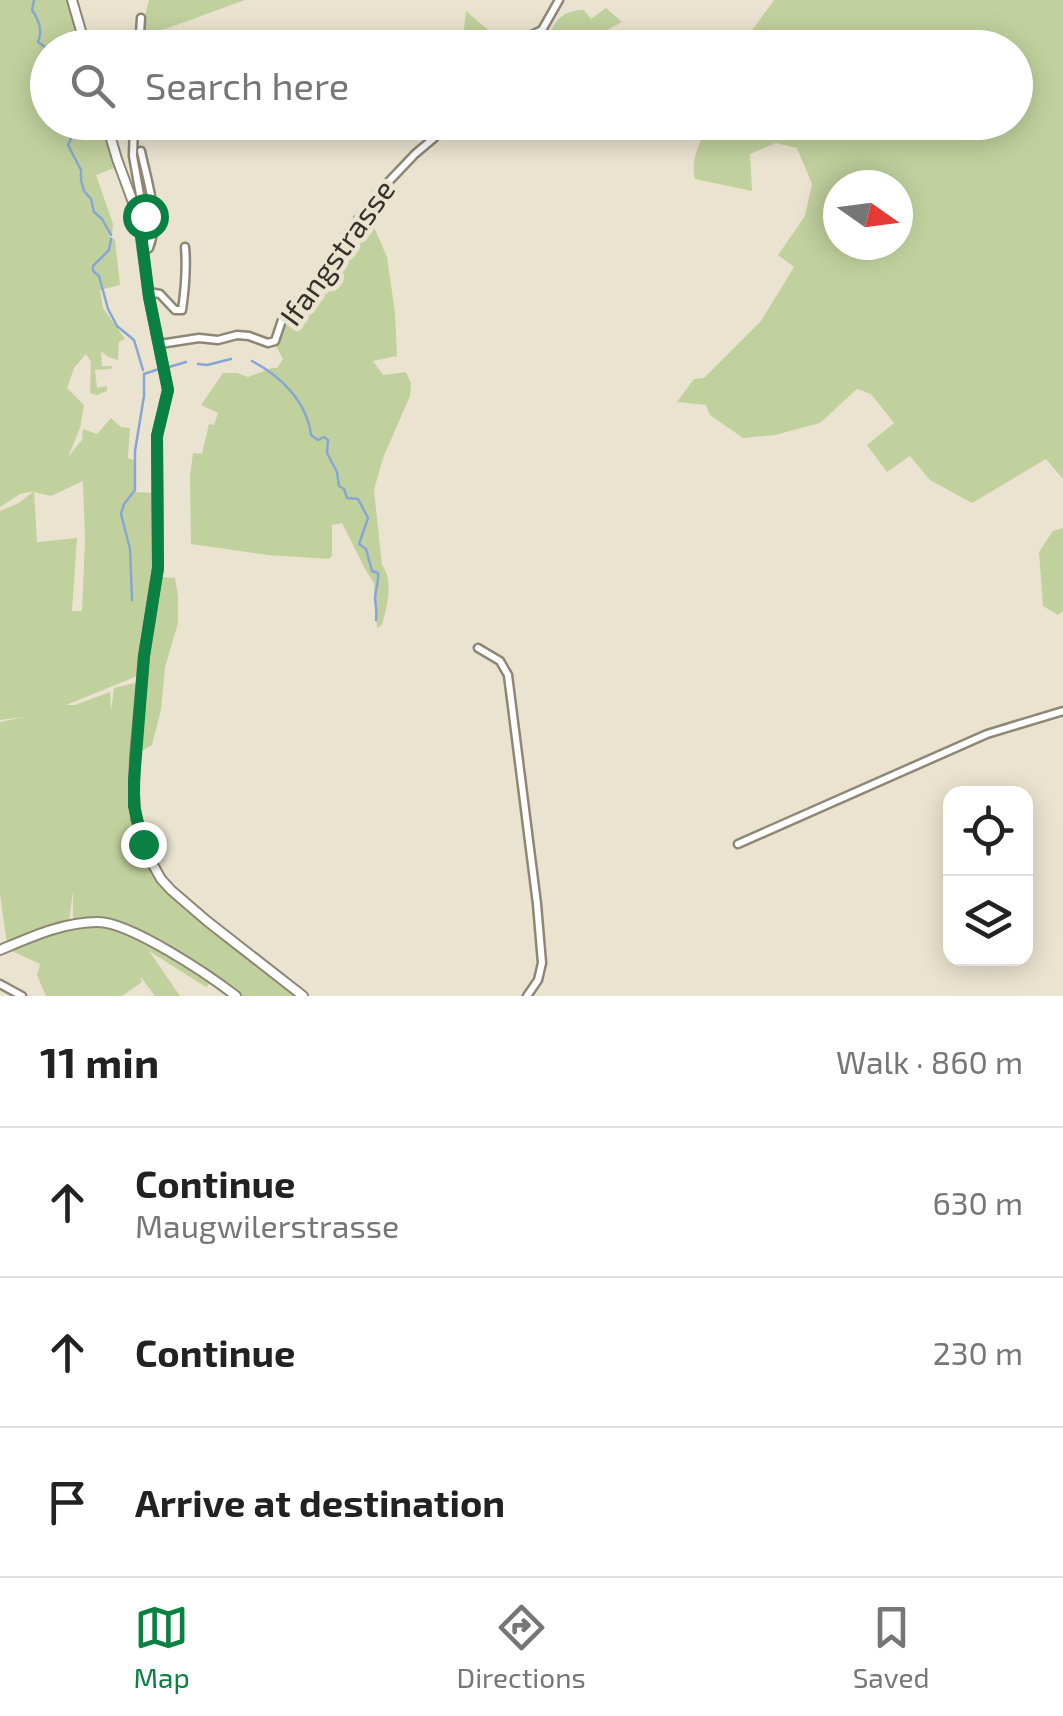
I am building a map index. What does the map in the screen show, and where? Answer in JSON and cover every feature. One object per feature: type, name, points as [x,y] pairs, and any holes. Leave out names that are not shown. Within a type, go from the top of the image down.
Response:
[{"type":"street","points":[[72,0],[81,30]]},
{"type":"street","points":[[542,30],[559,0]]},
{"type":"street","points":[[140,30],[141,18]]},
{"type":"street","points":[[111,140],[141,230],[168,396],[157,436],[158,568],[142,677],[134,793],[140,832],[162,879],[185,904],[303,996]]},
{"type":"street","points":[[133,140],[146,222],[141,230]]},
{"type":"street","name":"Ifangstrasse","points":[[160,344],[244,335],[265,343],[276,341],[283,317],[324,273],[376,194],[432,140]]},
{"type":"street","points":[[141,151],[152,210],[152,240],[143,251]]},
{"type":"street","points":[[149,292],[160,294],[174,310],[182,310],[187,276],[185,247]]},
{"type":"street","points":[[478,648],[500,661],[508,674],[542,963],[538,980],[526,996]]},
{"type":"street","points":[[738,844],[987,734],[1063,711]]},
{"type":"street","points":[[0,950],[58,927],[108,923],[136,933],[236,996]]},
{"type":"street","points":[[0,984],[22,996]]},
{"type":"green space","points":[[0,0],[69,0],[78,30],[30,30],[30,140],[109,140],[117,167],[96,175],[113,224],[112,234],[108,235],[115,240],[120,285],[100,290],[103,308],[125,339],[119,342],[118,360],[101,351],[102,366],[112,366],[95,370],[97,388],[107,386],[107,391],[90,393],[91,362],[86,354],[74,368],[67,388],[84,405],[68,457],[82,440],[83,429],[97,434],[111,418],[121,427],[130,428],[128,458],[134,460],[135,492],[155,493],[155,570],[140,675],[66,705],[110,692],[111,711],[114,688],[135,683],[138,692],[130,775],[149,875],[154,873],[178,901],[300,996],[240,996],[217,976],[206,987],[149,951],[180,996],[155,996],[140,976],[142,982],[122,996],[46,996],[37,975],[40,964],[12,951],[43,935],[96,922],[73,919],[73,891],[69,921],[7,944],[0,894],[0,722],[24,717],[0,720],[0,511],[34,491],[20,494],[0,507]],"holes":[[[83,481],[82,611],[72,611],[77,538],[37,542],[34,492],[51,496]]]},
{"type":"green space","points":[[149,0],[245,0],[162,30],[141,30]]},
{"type":"green space","points":[[774,0],[1063,0],[1063,479],[1046,459],[972,503],[930,480],[910,456],[887,472],[867,445],[894,423],[871,394],[857,389],[820,423],[775,435],[743,438],[710,415],[706,405],[677,402],[694,379],[704,378],[761,321],[794,267],[778,255],[805,216],[812,184],[797,148],[776,143],[750,154],[752,191],[695,179],[694,164],[702,140],[1033,140],[1033,30],[753,30]]},
{"type":"green space","points":[[606,8],[622,22],[607,30],[552,30],[568,13],[584,10],[591,19]]},
{"type":"green space","points":[[466,11],[488,30],[464,30]]},
{"type":"green space","points":[[367,211],[387,257],[397,356],[373,361],[383,375],[406,372],[411,383],[410,396],[383,458],[374,490],[382,565],[389,586],[382,625],[377,628],[374,583],[342,523],[332,525],[329,559],[191,544],[193,453],[202,454],[209,424],[214,425],[218,413],[201,405],[223,373],[248,377],[277,368],[283,359],[275,344],[284,318],[298,311],[295,305],[324,273]]},
{"type":"green space","points":[[1063,528],[1063,611],[1058,615],[1043,606],[1039,552],[1053,531]]},
{"type":"green space","points":[[162,577],[175,578],[178,623],[165,667],[161,710],[152,745],[140,752],[148,651]]},
{"type":"waterway","points":[[34,0],[32,10],[40,30]]},
{"type":"waterway","points":[[70,140],[68,145],[81,170],[84,191],[111,235]]},
{"type":"waterway","points":[[111,239],[109,250],[93,266],[93,271],[99,276],[117,326],[134,340],[143,370]]},
{"type":"waterway","points":[[198,364],[231,359]]},
{"type":"waterway","points":[[252,361],[291,391],[304,412],[311,435],[328,440],[327,453],[339,486],[347,498],[358,499],[368,518],[359,544],[366,549],[372,571],[378,573],[376,620]]},
{"type":"waterway","points":[[169,367],[186,362]]},
{"type":"waterway","points":[[132,600],[130,549],[121,514],[135,490],[135,451],[144,374],[159,369]]},
{"type":"route","points":[[143,844],[134,806],[134,780],[144,656],[158,568],[157,436],[168,396],[141,234],[146,227],[145,216]]}]
